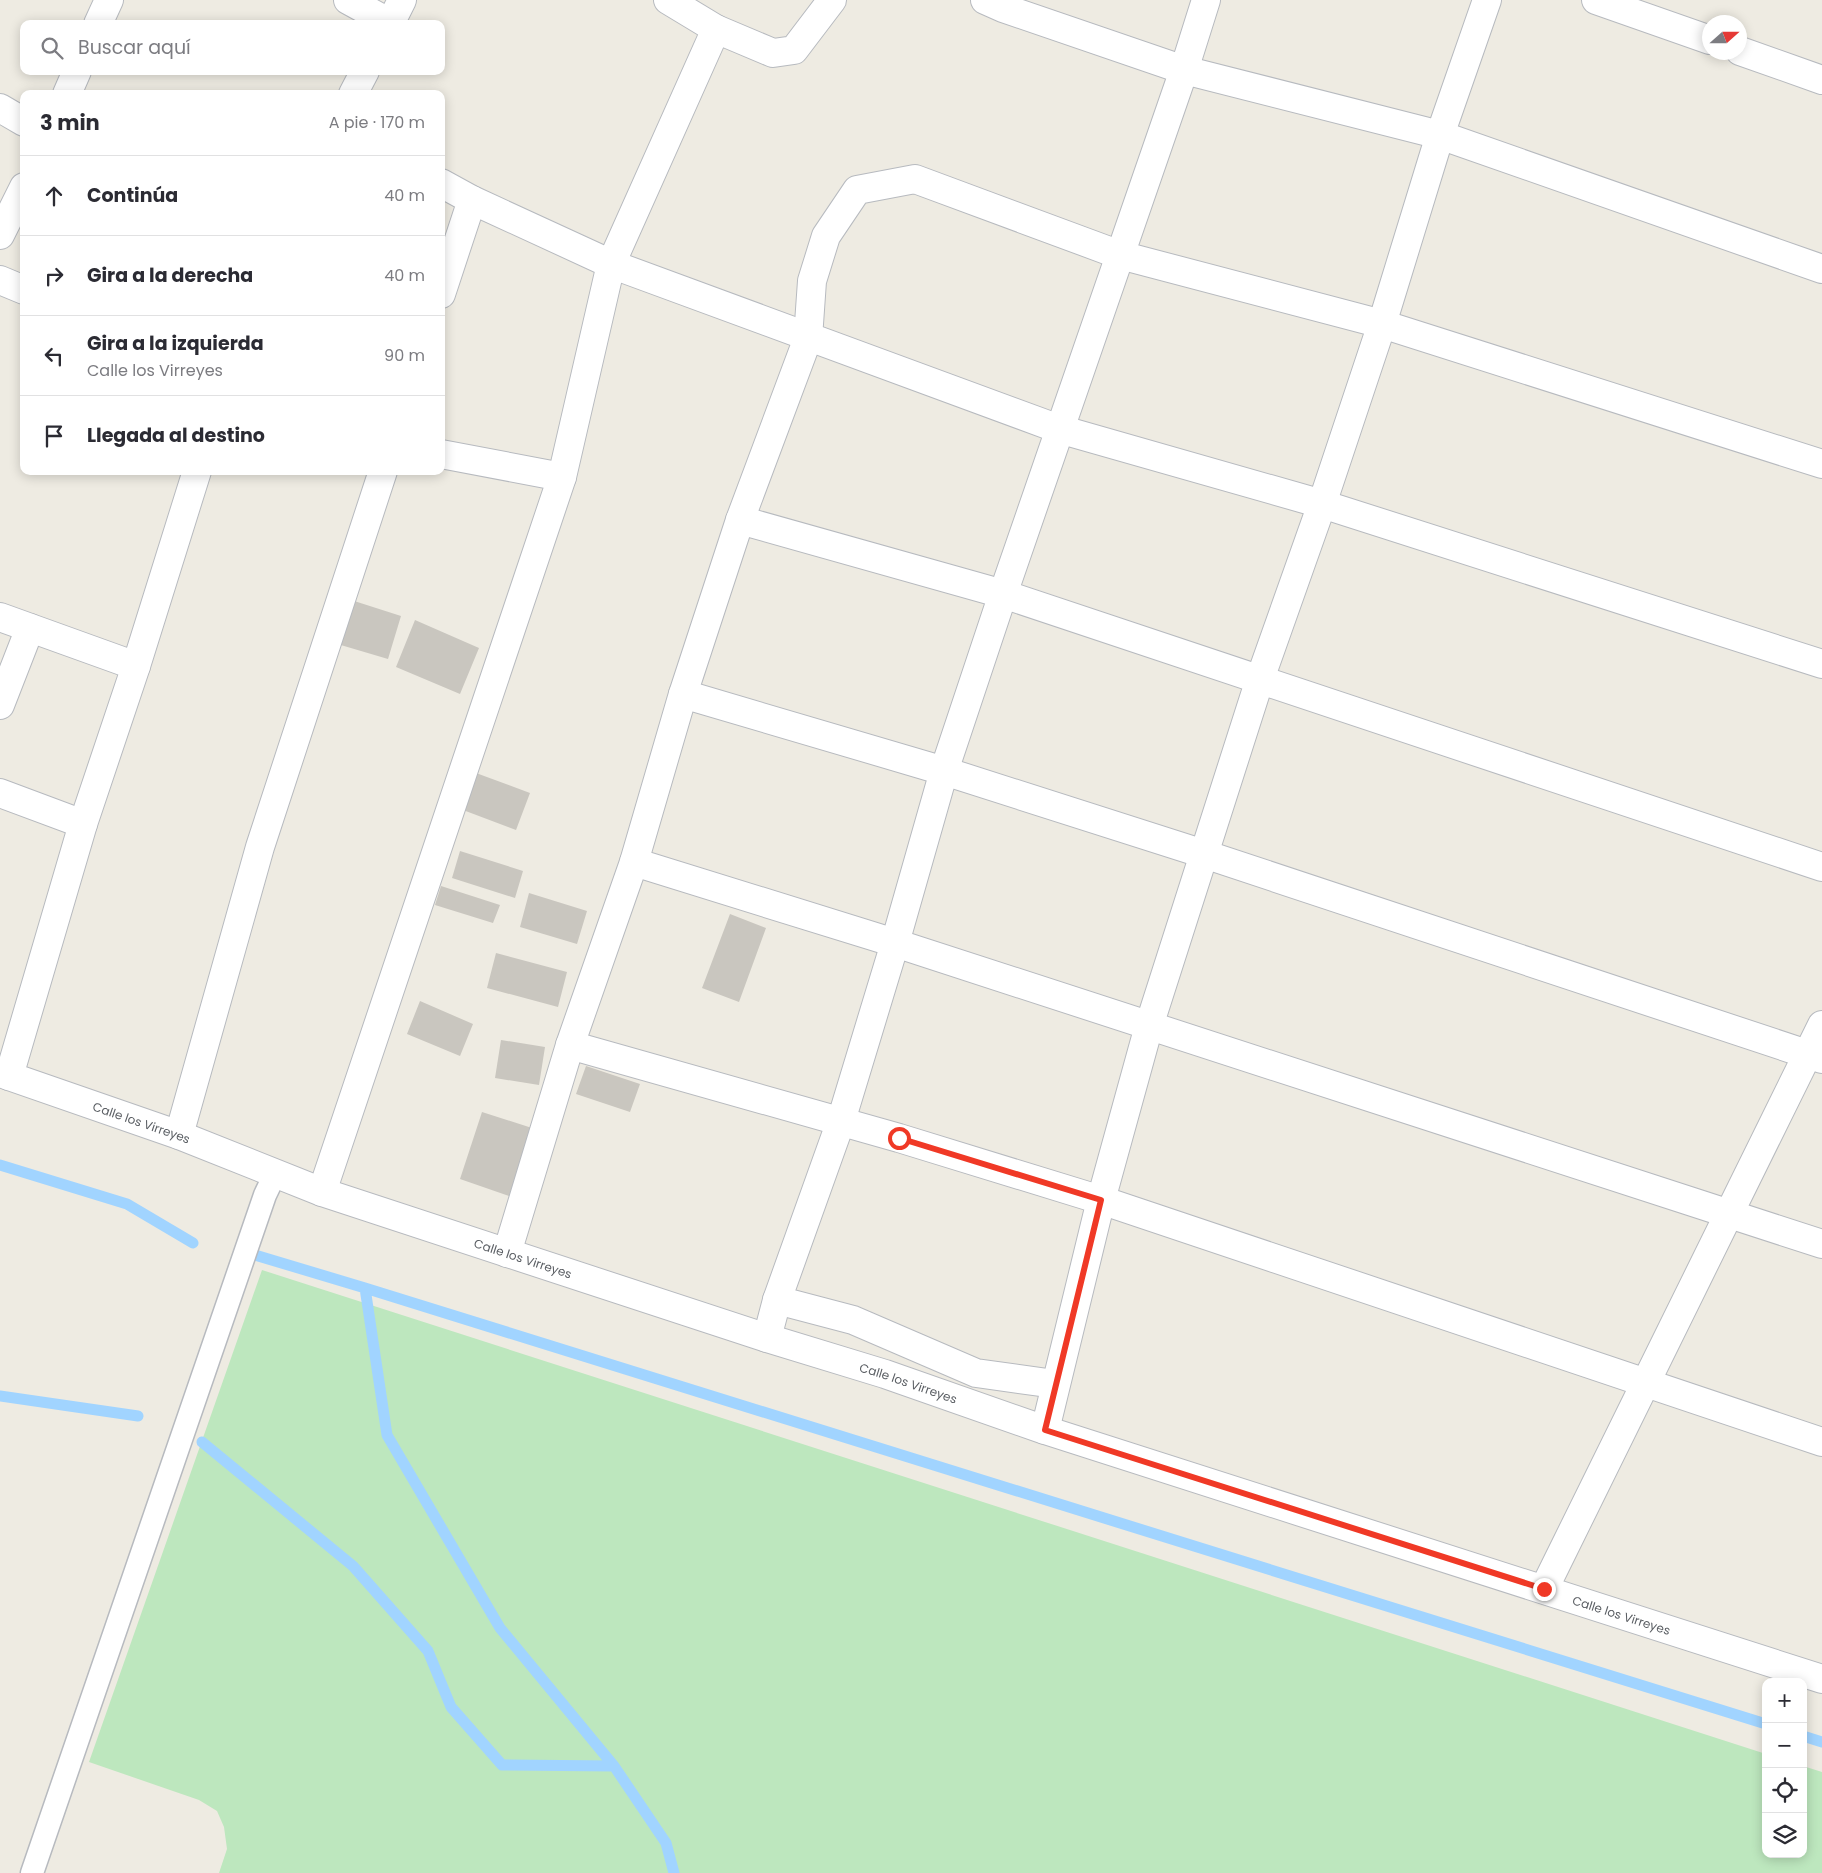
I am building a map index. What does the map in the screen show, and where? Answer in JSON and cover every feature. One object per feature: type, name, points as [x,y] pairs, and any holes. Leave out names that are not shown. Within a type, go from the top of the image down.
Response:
[{"type":"street","points":[[100,20],[109,0]]},
{"type":"street","points":[[348,0],[394,16]]},
{"type":"street","points":[[668,0],[716,30],[773,53],[794,50],[832,0]]},
{"type":"street","points":[[986,0],[1002,8],[1184,70],[1440,135],[1822,269]]},
{"type":"street","points":[[767,1338],[777,1300],[841,1121],[895,943],[944,771],[1059,429],[1184,70],[1206,0]]},
{"type":"street","points":[[1045,1430],[1101,1200],[1149,1026],[1260,679],[1322,504],[1382,324],[1440,135],[1487,0]]},
{"type":"street","points":[[1596,0],[1702,37]]},
{"type":"street","points":[[322,1192],[562,476],[611,264],[716,30]]},
{"type":"street","points":[[1747,53],[1822,80]]},
{"type":"street","points":[[69,90],[75,75]]},
{"type":"street","points":[[355,90],[363,75]]},
{"type":"street","points":[[0,108],[20,120]]},
{"type":"street","points":[[507,1253],[570,1045],[634,862],[684,694],[740,520],[808,338],[812,281],[826,236],[856,190],[915,180],[1120,255],[1382,324],[1822,464]]},
{"type":"street","points":[[445,185],[472,200],[611,264],[1059,429],[1322,504],[1822,664]]},
{"type":"street","points":[[0,235],[20,195]]},
{"type":"street","points":[[445,282],[472,200]]},
{"type":"street","points":[[0,280],[20,288]]},
{"type":"street","points":[[445,455],[562,476]]},
{"type":"street","points":[[5,1074],[83,824],[136,666],[196,475]]},
{"type":"street","points":[[179,1135],[260,847],[382,475]]},
{"type":"street","points":[[740,520],[1003,594],[1822,867]]},
{"type":"street","points":[[0,617],[136,666]]},
{"type":"street","points":[[0,705],[30,628]]},
{"type":"street","points":[[684,694],[944,771],[1204,854],[1815,1057]]},
{"type":"street","points":[[0,793],[83,824]]},
{"type":"street","points":[[634,862],[895,943],[1822,1244]]},
{"type":"street","points":[[1544,1589],[1729,1213],[1815,1057],[1822,1025]]},
{"type":"street","points":[[570,1045],[841,1121],[1101,1200],[1822,1442]]},
{"type":"street","name":"Calle los Virreyes","points":[[5,1074],[179,1135],[322,1192],[767,1338],[885,1374],[1045,1430],[1822,1679]]},
{"type":"street","points":[[777,1300],[853,1320],[976,1373],[1055,1384]]},
{"type":"street","points":[[885,1374],[902,1342]]},
{"type":"lane","points":[[32,1873],[266,1195],[275,1174]]},
{"type":"green space","points":[[262,1270],[1762,1753],[1762,1858],[1807,1858],[1807,1767],[1822,1772],[1822,1873],[219,1873],[227,1849],[224,1827],[217,1811],[199,1800],[89,1762]]},
{"type":"building","points":[[348,599],[401,616],[388,659],[334,643]]},
{"type":"building","points":[[415,620],[479,648],[460,694],[396,667]]},
{"type":"building","points":[[476,773],[530,793],[516,830],[463,810]]},
{"type":"building","points":[[460,851],[523,871],[515,898],[452,878]]},
{"type":"building","points":[[441,886],[500,905],[493,923],[435,905]]},
{"type":"building","points":[[529,893],[587,911],[577,944],[520,927]]},
{"type":"building","points":[[730,914],[766,928],[739,1002],[702,988]]},
{"type":"building","points":[[496,953],[567,972],[558,1007],[487,988]]},
{"type":"building","points":[[420,1001],[473,1024],[460,1056],[407,1034]]},
{"type":"building","points":[[501,1040],[545,1047],[539,1085],[495,1078]]},
{"type":"building","points":[[586,1066],[640,1084],[630,1112],[576,1094]]},
{"type":"building","points":[[482,1112],[532,1128],[509,1196],[460,1179]]},
{"type":"waterway","points":[[0,1165],[127,1204],[193,1243]]},
{"type":"waterway","points":[[255,1255],[1763,1723]]},
{"type":"waterway","points":[[365,1288],[387,1435],[500,1628],[614,1766]]},
{"type":"waterway","points":[[0,1396],[138,1416]]},
{"type":"waterway","points":[[202,1442],[353,1566],[428,1651],[451,1707],[502,1765],[614,1766],[666,1843],[674,1873]]},
{"type":"waterway","points":[[1807,1737],[1822,1742]]},
{"type":"route","points":[[899,1138],[1101,1200],[1045,1430],[1544,1589]]}]
